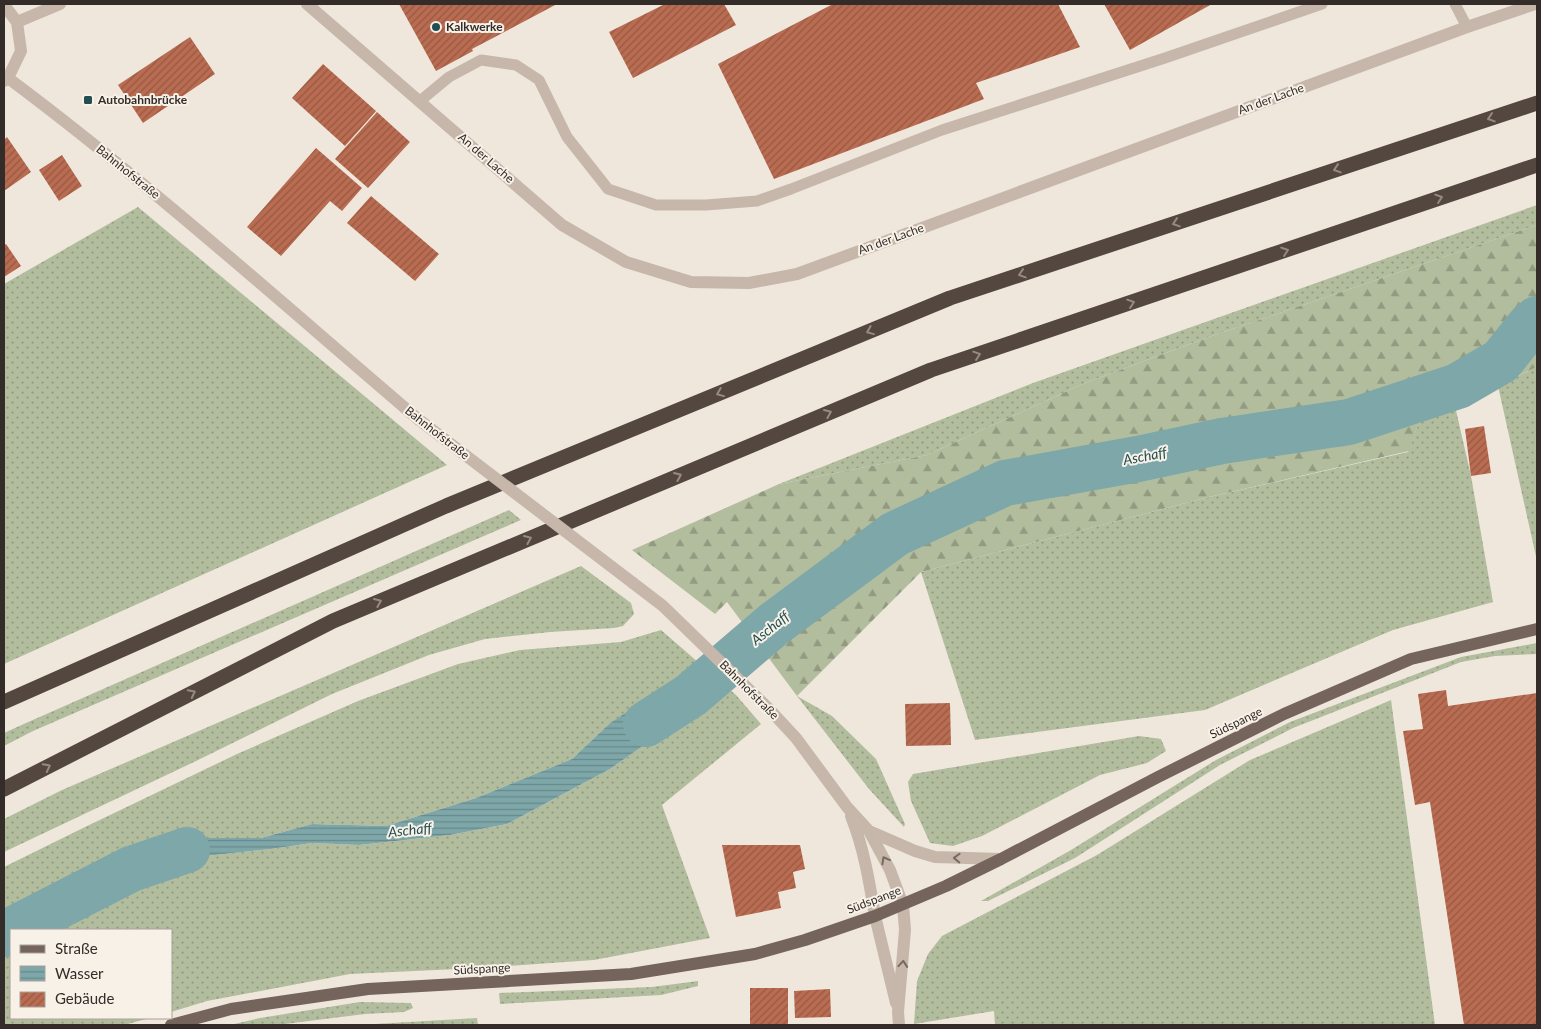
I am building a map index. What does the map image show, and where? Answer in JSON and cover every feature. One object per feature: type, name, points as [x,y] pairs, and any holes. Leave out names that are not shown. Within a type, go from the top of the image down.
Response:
[{"type":"highway","points":[[4,702],[446,506],[950,298],[1537,102]]},
{"type":"highway","points":[[4,789],[334,621],[931,370],[1537,165]]},
{"type":"main road","name":"Südspange","points":[[171,1025],[231,1009],[368,989],[631,974],[755,954],[805,940],[903,905],[1001,859],[1284,714],[1411,659],[1537,629]]},
{"type":"street","points":[[4,5],[18,22],[60,4]]},
{"type":"street","name":"An der Lache","points":[[307,4],[562,225],[626,262],[691,282],[749,283],[797,274],[1466,27],[1535,4]]},
{"type":"street","name":"Bahnhofstraße","points":[[18,22],[21,51],[6,79],[69,124],[157,195],[418,419],[663,606],[770,710],[796,738],[847,807],[869,831],[890,870],[903,905],[905,930],[899,1019]]},
{"type":"street","name":"Bahnhofstraße","points":[[847,807],[866,860],[874,916],[899,1019]]},
{"type":"street","name":"Bahnhofstraße","points":[[869,831],[914,851],[935,857],[1001,859]]},
{"type":"lane","points":[[420,101],[449,77],[480,60],[516,64],[539,80],[567,137],[608,189],[656,205],[706,205],[756,201],[800,186],[942,130],[1147,64],[1322,4]]},
{"type":"lane","points":[[1455,4],[1466,27]]},
{"type":"green space","points":[[1537,205],[1537,225],[1206,338],[1085,383],[927,455],[779,484],[1033,383]]},
{"type":"green space","points":[[138,207],[447,465],[4,664],[4,284]]},
{"type":"green space","points":[[1537,225],[1537,367],[1419,422],[1409,451],[1209,497],[921,572],[797,696],[727,602],[715,614],[632,550],[779,484],[927,455],[1085,383],[1206,338]]},
{"type":"green space","points":[[1537,367],[1537,561],[1498,386]]},
{"type":"green space","points":[[1455,406],[1471,476],[1493,602],[1393,630],[1205,710],[975,740],[921,572],[1209,497],[1408,452],[1419,422]]},
{"type":"green space","points":[[509,510],[521,520],[33,731],[4,746],[4,733]]},
{"type":"green space","points":[[581,566],[631,603],[634,614],[623,626],[485,639],[429,655],[332,694],[4,852],[4,819],[62,790]]},
{"type":"green space","points":[[661,630],[736,695],[761,724],[662,805],[710,938],[594,960],[350,974],[207,1001],[172,1012],[172,929],[10,929],[10,1019],[146,1019],[124,1025],[4,1025],[4,867],[237,754],[358,701],[458,664],[520,650],[621,642]],"holes":[[[713,697],[610,769],[507,824],[450,835],[359,845],[312,843],[197,857],[148,872],[189,838],[261,838],[312,824],[386,826],[476,798],[572,759],[609,724]]]},
{"type":"green space","points":[[1537,643],[1537,654],[1495,656],[1461,662],[1293,728],[1220,765],[1075,858],[988,901],[981,901],[1071,850],[1216,760],[1290,722],[1461,657]]},
{"type":"green space","points":[[797,696],[832,716],[876,759],[905,824],[904,827],[869,789]]},
{"type":"green space","points":[[1391,700],[1435,1025],[995,1025],[994,1011],[914,1024],[917,981],[928,954],[942,936],[1097,855],[1250,760]]},
{"type":"green space","points":[[1139,736],[1161,739],[1166,751],[1147,763],[1100,775],[982,836],[953,846],[930,843],[911,801],[908,782],[913,774]]},
{"type":"green space","points":[[698,981],[698,986],[661,995],[500,1004],[499,993],[652,987]]},
{"type":"green space","points":[[360,1002],[411,1003],[413,1008],[404,1012],[365,1014],[277,1025],[230,1025],[260,1018]]},
{"type":"green space","points":[[477,1018],[478,1025],[358,1025]]},
{"type":"water","points":[[680,676],[713,697],[610,769],[507,824],[450,835],[359,845],[312,843],[197,857],[148,872],[102,870],[189,838],[261,838],[312,824],[386,826],[476,798],[572,759],[609,724]]},
{"type":"building","points":[[399,4],[557,4],[472,49],[473,51],[436,71]]},
{"type":"building","points":[[665,4],[724,4],[736,25],[633,78],[609,32]]},
{"type":"building","points":[[833,4],[1058,4],[1080,47],[976,83],[984,99],[774,179],[718,64]]},
{"type":"building","points":[[1104,4],[1212,4],[1130,50]]},
{"type":"building","points":[[190,37],[215,74],[143,123],[118,85]]},
{"type":"building","points":[[323,64],[376,111],[345,146],[292,98]]},
{"type":"building","points":[[377,112],[410,142],[368,188],[335,159]]},
{"type":"building","points":[[7,137],[31,172],[4,191],[4,140]]},
{"type":"building","points":[[316,148],[362,188],[342,211],[330,201],[281,256],[247,227]]},
{"type":"building","points":[[62,155],[82,186],[59,201],[39,170]]},
{"type":"building","points":[[371,196],[439,254],[415,281],[347,223]]},
{"type":"building","points":[[6,244],[21,266],[4,277],[4,245]]},
{"type":"building","points":[[1484,426],[1491,473],[1471,476],[1465,429]]},
{"type":"building","points":[[1446,690],[1448,706],[1537,693],[1537,1025],[1464,1025],[1430,802],[1415,805],[1403,731],[1423,729],[1418,694]]},
{"type":"building","points":[[950,703],[951,745],[906,746],[905,704]]},
{"type":"building","points":[[722,845],[800,845],[805,869],[793,872],[796,888],[778,892],[781,908],[736,917]]},
{"type":"building","points":[[750,988],[788,988],[788,1025],[750,1025]]},
{"type":"building","points":[[830,989],[831,1017],[795,1018],[794,991]]},
{"type":"waterway","name":"Aschaff","points":[[646,724],[691,695],[774,624],[895,534],[1005,483],[1138,459],[1222,441],[1349,422],[1458,386],[1501,361],[1529,326],[1537,319]]},
{"type":"waterway","name":"Aschaff","points":[[14,929],[131,869],[187,850]]},
{"type":"waterway","name":"Aschaff","points":[[4,934],[10,931]]},
{"type":"place","name":"Kalkwerke","points":[[436,27]]},
{"type":"place","name":"Autobahnbrücke","points":[[88,100]]}]
